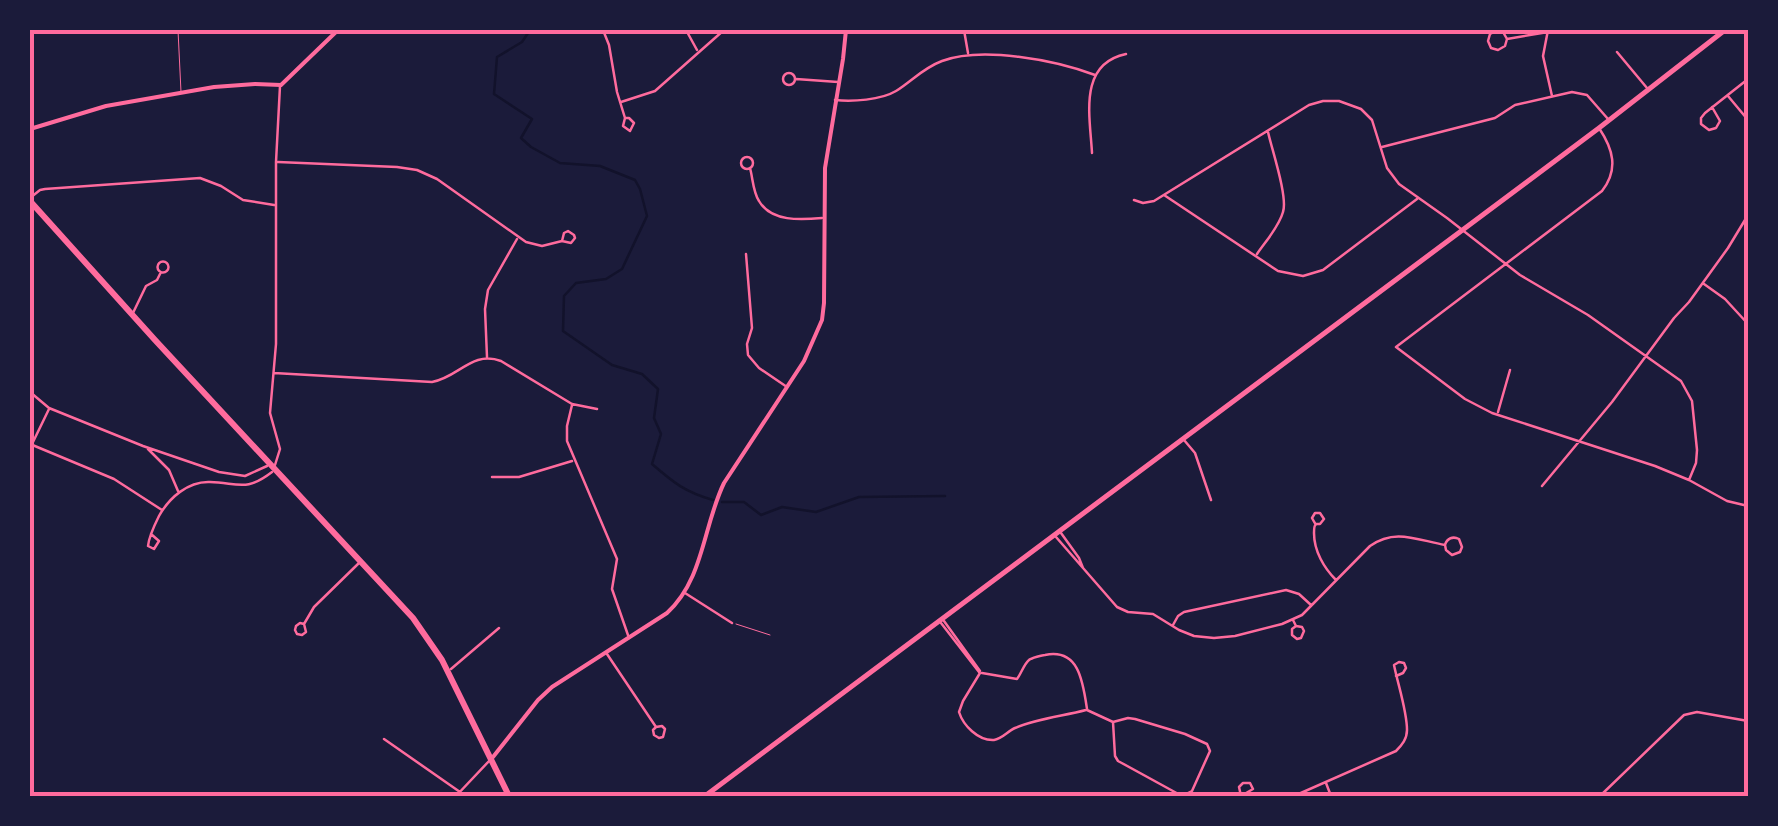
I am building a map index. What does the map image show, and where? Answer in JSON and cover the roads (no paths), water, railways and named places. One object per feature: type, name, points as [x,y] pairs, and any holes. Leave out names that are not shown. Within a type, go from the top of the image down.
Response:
[{"type":"highway","points":[[30,200],[418,625],[448,672],[509,796]]},
{"type":"main road","points":[[705,796],[1599,128],[1724,30]]},
{"type":"street","points":[[151,534],[162,510],[178,492],[209,482],[247,485],[272,472],[280,452],[270,416],[277,304],[278,96],[281,85],[338,30]]},
{"type":"street","points":[[604,30],[625,118]]},
{"type":"street","points":[[686,30],[698,52]]},
{"type":"street","points":[[620,102],[655,91],[724,30]]},
{"type":"street","points":[[384,739],[458,794],[545,693],[667,613],[684,592],[694,574],[721,490],[810,352],[824,312],[824,168],[846,30]]},
{"type":"street","points":[[964,30],[968,56]]},
{"type":"street","points":[[1507,39],[1548,31],[1542,56],[1552,96]]},
{"type":"street","points":[[1617,52],[1648,89]]},
{"type":"street","points":[[1092,152],[1090,96],[1095,76],[1110,59],[1126,54]]},
{"type":"street","points":[[835,100],[896,92],[940,62],[968,56],[1056,62],[1095,76]]},
{"type":"street","points":[[796,79],[838,82]]},
{"type":"street","points":[[1712,107],[1720,121],[1711,130],[1704,127],[1703,114],[1712,107],[1728,95],[1748,79]]},
{"type":"street","points":[[30,129],[106,106],[214,87],[281,85]]},
{"type":"street","points":[[1381,148],[1495,118],[1515,105],[1572,92],[1594,101],[1609,120]]},
{"type":"street","points":[[1728,95],[1748,120]]},
{"type":"street","points":[[1134,200],[1146,204],[1164,195],[1315,102],[1352,104],[1368,115],[1394,179],[1506,264],[1588,315],[1681,381],[1691,396],[1694,411],[1697,458],[1689,480]]},
{"type":"street","points":[[1599,128],[1613,159],[1606,187],[1396,347],[1465,399],[1497,415],[1689,480],[1727,501],[1748,506]]},
{"type":"street","points":[[1256,256],[1284,209],[1268,130]]},
{"type":"street","points":[[276,162],[417,170],[437,179],[518,238],[542,246],[562,241]]},
{"type":"street","points":[[750,168],[758,200],[771,213],[802,220],[824,218]]},
{"type":"street","points":[[30,200],[44,188],[200,178],[243,200],[276,206]]},
{"type":"street","points":[[1164,195],[1283,273],[1303,276],[1328,266],[1418,198]]},
{"type":"street","points":[[1542,486],[1703,284],[1748,215]]},
{"type":"street","points":[[487,357],[488,290],[518,238]]},
{"type":"street","points":[[746,254],[752,328],[746,344],[748,355],[759,368],[787,387]]},
{"type":"street","points":[[132,315],[146,286],[157,280],[161,272]]},
{"type":"street","points":[[1703,284],[1725,299],[1748,324]]},
{"type":"street","points":[[274,374],[432,382],[487,357],[572,404],[597,409]]},
{"type":"street","points":[[1497,415],[1510,370]]},
{"type":"street","points":[[30,392],[50,408],[229,475],[245,476],[274,466]]},
{"type":"street","points":[[572,404],[566,432],[573,461],[616,560],[612,589],[629,638]]},
{"type":"street","points":[[50,408],[31,444],[111,478],[162,510]]},
{"type":"street","points":[[1183,439],[1195,453],[1211,500]]},
{"type":"street","points":[[144,446],[169,470],[178,492]]},
{"type":"street","points":[[492,477],[520,477],[573,461]]},
{"type":"street","points":[[259,470],[263,478]]},
{"type":"street","points":[[1316,524],[1314,536],[1320,558],[1336,580]]},
{"type":"street","points":[[1058,534],[1113,605],[1128,612],[1153,614],[1194,636],[1220,638],[1293,620],[1370,546],[1386,537],[1401,535],[1445,545]]},
{"type":"street","points":[[304,624],[314,607],[361,561]]},
{"type":"street","points":[[1172,626],[1184,612],[1286,590],[1299,594],[1311,606]]},
{"type":"street","points":[[684,592],[732,624]]},
{"type":"street","points":[[941,619],[979,669],[959,712],[970,730],[998,740],[1016,728],[1087,710],[1113,722],[1135,719],[1207,744],[1210,751],[1192,790],[1182,796],[1118,761],[1113,722]]},
{"type":"street","points":[[1293,620],[1296,626]]},
{"type":"street","points":[[448,672],[499,628]]},
{"type":"street","points":[[606,652],[656,727]]},
{"type":"street","points":[[980,673],[1017,680],[1033,658],[1056,654],[1068,658],[1076,664],[1087,710]]},
{"type":"street","points":[[1294,796],[1396,751],[1404,742],[1407,732],[1396,676]]},
{"type":"street","points":[[1600,796],[1684,715],[1697,712],[1748,721]]},
{"type":"street","points":[[1325,782],[1331,796]]},
{"type":"lane","points":[[178,30],[181,94]]},
{"type":"lane","points":[[732,624],[770,636]]},
{"type":"waterway","points":[[530,30],[522,42],[497,57],[494,94],[532,119],[521,138],[560,163],[600,166],[635,180],[647,216],[622,269],[606,279],[576,283],[564,296],[563,331],[612,365],[642,374],[658,389],[654,418],[661,434],[652,464],[680,486],[713,500]]},
{"type":"waterway","points":[[722,502],[744,502],[761,515],[782,507],[816,512],[859,497],[945,496]]}]
